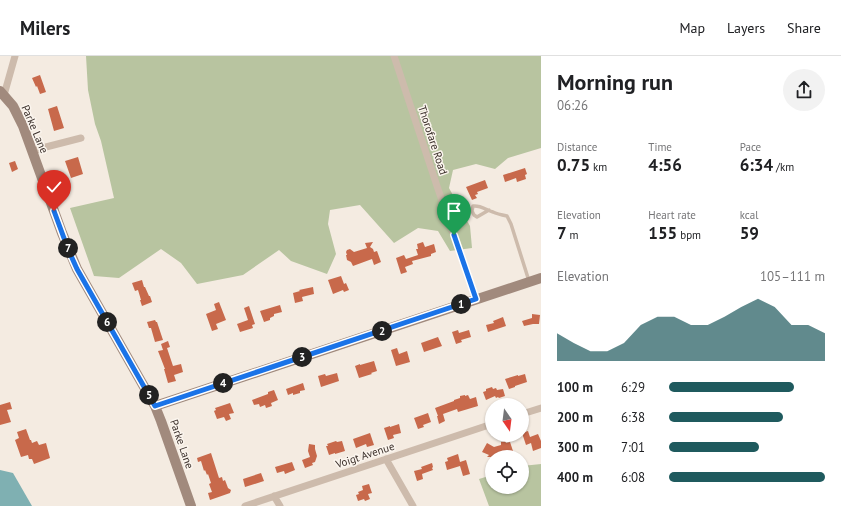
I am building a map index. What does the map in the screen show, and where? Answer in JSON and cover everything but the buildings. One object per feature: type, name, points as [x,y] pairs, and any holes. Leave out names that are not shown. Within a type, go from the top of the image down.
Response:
[{"type":"main road","name":"Parke Lane","points":[[2,93],[13,106],[19,117],[77,269],[155,406],[191,506]]},
{"type":"main road","points":[[155,406],[541,278]]},
{"type":"street","points":[[2,93],[14,57],[21,56]]},
{"type":"street","name":"Thorofare Road","points":[[394,56],[476,299]]},
{"type":"street","points":[[32,152],[81,138]]},
{"type":"street","points":[[529,412],[541,408]]},
{"type":"street","name":"Voigt Avenue","points":[[245,506],[485,426]]},
{"type":"street","points":[[386,459],[413,506]]},
{"type":"street","points":[[274,496],[280,506]]},
{"type":"lane","points":[[489,210],[477,217],[472,211],[473,206],[477,205],[507,216],[511,224],[529,282]]},
{"type":"green space","points":[[86,56],[541,56],[541,148],[508,158],[495,169],[476,164],[453,170],[449,188],[470,226],[472,248],[450,251],[438,231],[418,228],[394,243],[360,205],[330,210],[328,224],[336,254],[327,274],[291,261],[279,250],[243,275],[197,284],[181,263],[161,249],[119,278],[94,276],[70,208],[114,198],[88,90]]},
{"type":"green space","points":[[541,464],[541,506],[489,506],[479,479],[485,477],[485,494],[529,494],[529,465]]},
{"type":"water","points":[[0,470],[13,473],[32,506],[0,506]]},
{"type":"route","points":[[54,211],[77,269],[155,406],[476,299],[454,235]]}]
